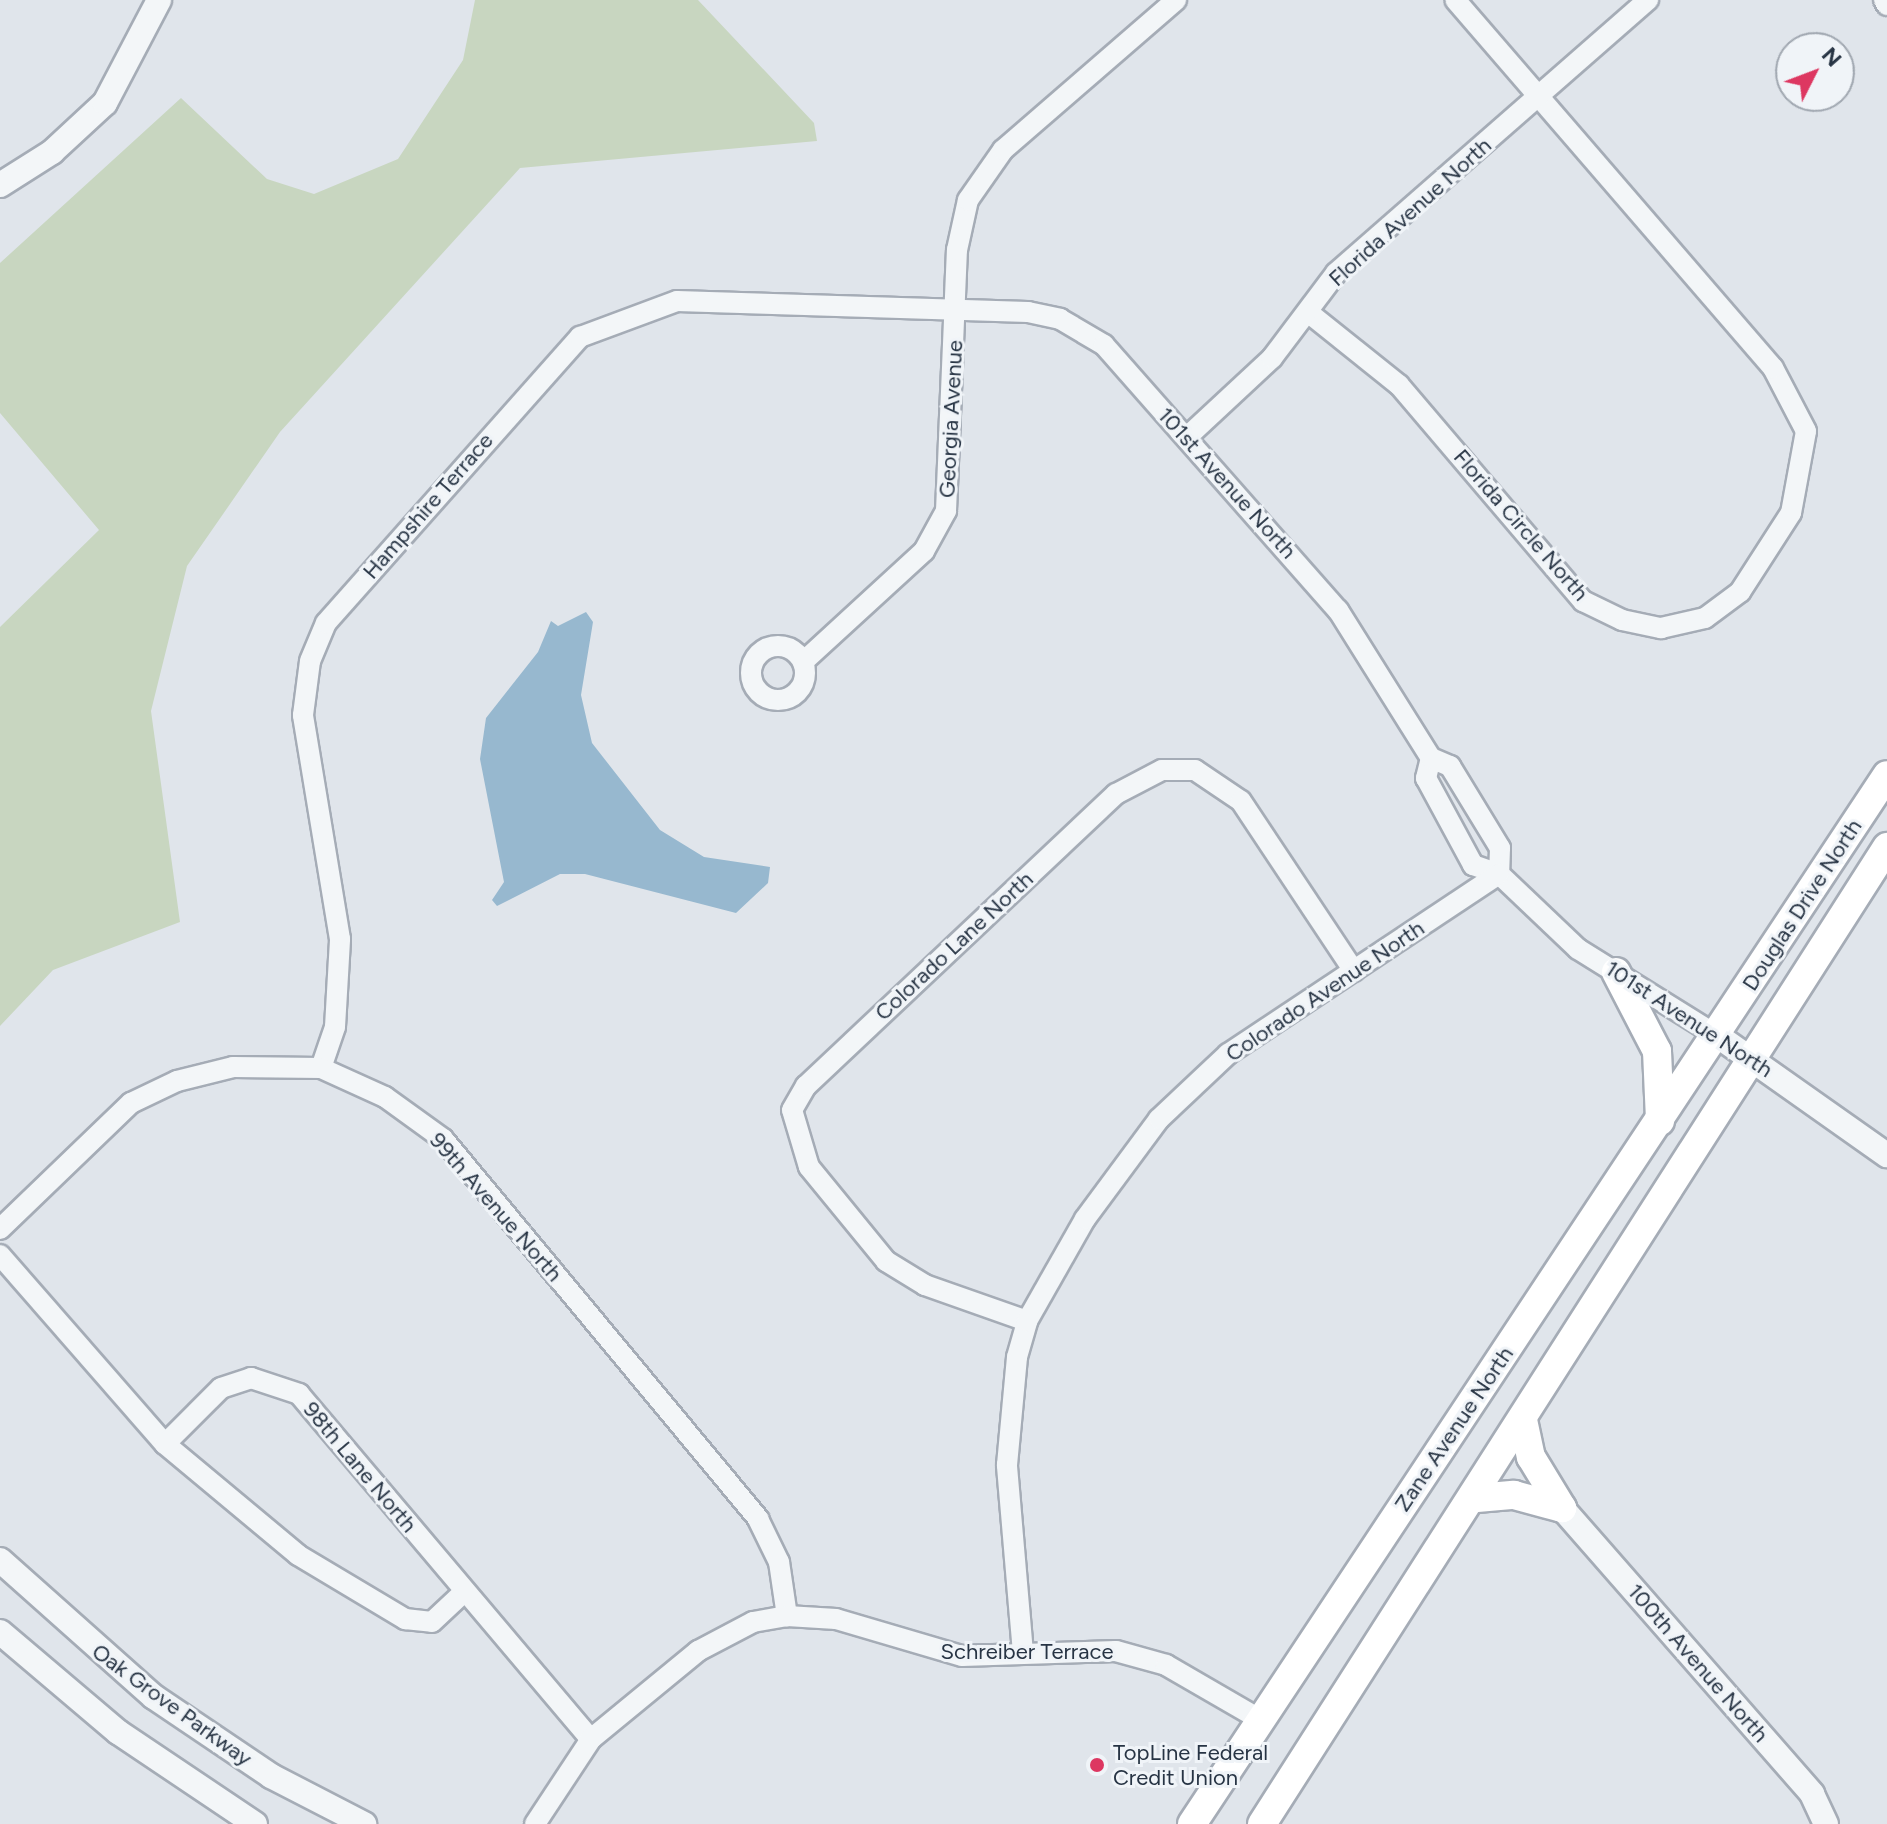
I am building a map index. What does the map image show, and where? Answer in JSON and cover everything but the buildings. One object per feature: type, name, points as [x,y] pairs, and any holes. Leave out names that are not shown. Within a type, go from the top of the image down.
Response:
[{"type":"main road","name":"Douglas Drive North","points":[[1718,1036],[1887,775]]},
{"type":"main road","name":"Douglas Drive North","points":[[1750,1057],[1887,847]]},
{"type":"main road","points":[[1616,972],[1657,1051],[1660,1121]]},
{"type":"main road","name":"Zane Avenue North","points":[[1192,1824],[1259,1719],[1718,1036]]},
{"type":"main road","points":[[1262,1824],[1477,1498],[1750,1057]]},
{"type":"main road","points":[[1523,1420],[1531,1457],[1562,1508]]},
{"type":"main road","points":[[1477,1498],[1514,1495],[1562,1508]]},
{"type":"street","points":[[0,185],[52,152],[105,103],[159,0]]},
{"type":"street","name":"Georgia Avenue","points":[[803,662],[924,551],[946,511],[959,228],[986,173],[1176,0]]},
{"type":"street","name":"Florida Circle North","points":[[1309,313],[1399,385],[1583,601],[1622,620],[1661,628],[1705,618],[1740,592],[1791,513],[1806,431],[1773,368],[1455,0]]},
{"type":"street","name":"Florida Avenue North","points":[[1187,437],[1309,313],[1336,273],[1648,0]]},
{"type":"street","name":"Hampshire Terrace","points":[[321,1068],[335,1027],[340,939],[303,715],[310,661],[326,623],[580,337],[677,301],[955,308]]},
{"type":"street","name":"101st Avenue North","points":[[955,308],[1060,319],[1104,345],[1338,610],[1431,758],[1450,766],[1500,848],[1499,874]]},
{"type":"street","name":"101st Avenue North","points":[[1431,758],[1426,778],[1473,865],[1499,874],[1542,919],[1616,972],[1750,1057],[1887,1155]]},
{"type":"street","name":"Colorado Lane North","points":[[1027,1321],[925,1285],[886,1261],[809,1167],[792,1110],[806,1086],[1116,794],[1162,770],[1195,770],[1241,801],[1354,971]]},
{"type":"street","name":"Colorado Avenue North","points":[[1023,1653],[1007,1465],[1027,1321],[1085,1219],[1159,1119],[1228,1054],[1499,874]]},
{"type":"street","name":"99th Avenue North","points":[[0,1229],[131,1103],[177,1081],[233,1067],[321,1068],[385,1097],[443,1139],[758,1519],[779,1562],[787,1616]]},
{"type":"street","points":[[0,1255],[165,1444],[298,1555],[405,1619],[432,1622],[465,1591]]},
{"type":"street","name":"98th Lane North","points":[[165,1444],[221,1388],[251,1378],[276,1381],[299,1394],[591,1739]]},
{"type":"street","name":"100th Avenue North","points":[[1562,1508],[1812,1794],[1826,1824]]},
{"type":"street","name":"Oak Grove Parkway","points":[[0,1560],[154,1697],[271,1776],[364,1824]]},
{"type":"street","name":"Schreiber Terrace","points":[[535,1824],[591,1739],[725,1633],[787,1616],[849,1622],[933,1653],[1138,1655],[1259,1719]]},
{"type":"street","points":[[0,1632],[118,1732],[255,1824]]},
{"type":"green space","points":[[475,0],[698,0],[814,123],[817,141],[520,168],[280,432],[187,566],[151,711],[180,922],[53,970],[0,1026],[0,627],[99,530],[0,413],[0,263],[181,98],[267,179],[314,194],[398,159],[463,60]]},
{"type":"water","points":[[586,612],[593,622],[581,695],[592,743],[660,830],[704,857],[770,867],[768,883],[736,913],[585,874],[560,874],[497,906],[492,900],[504,882],[480,759],[486,718],[538,652],[551,621],[558,626]]},
{"type":"place","name":"TopLine Federal Credit Union","points":[[1097,1765]]}]
